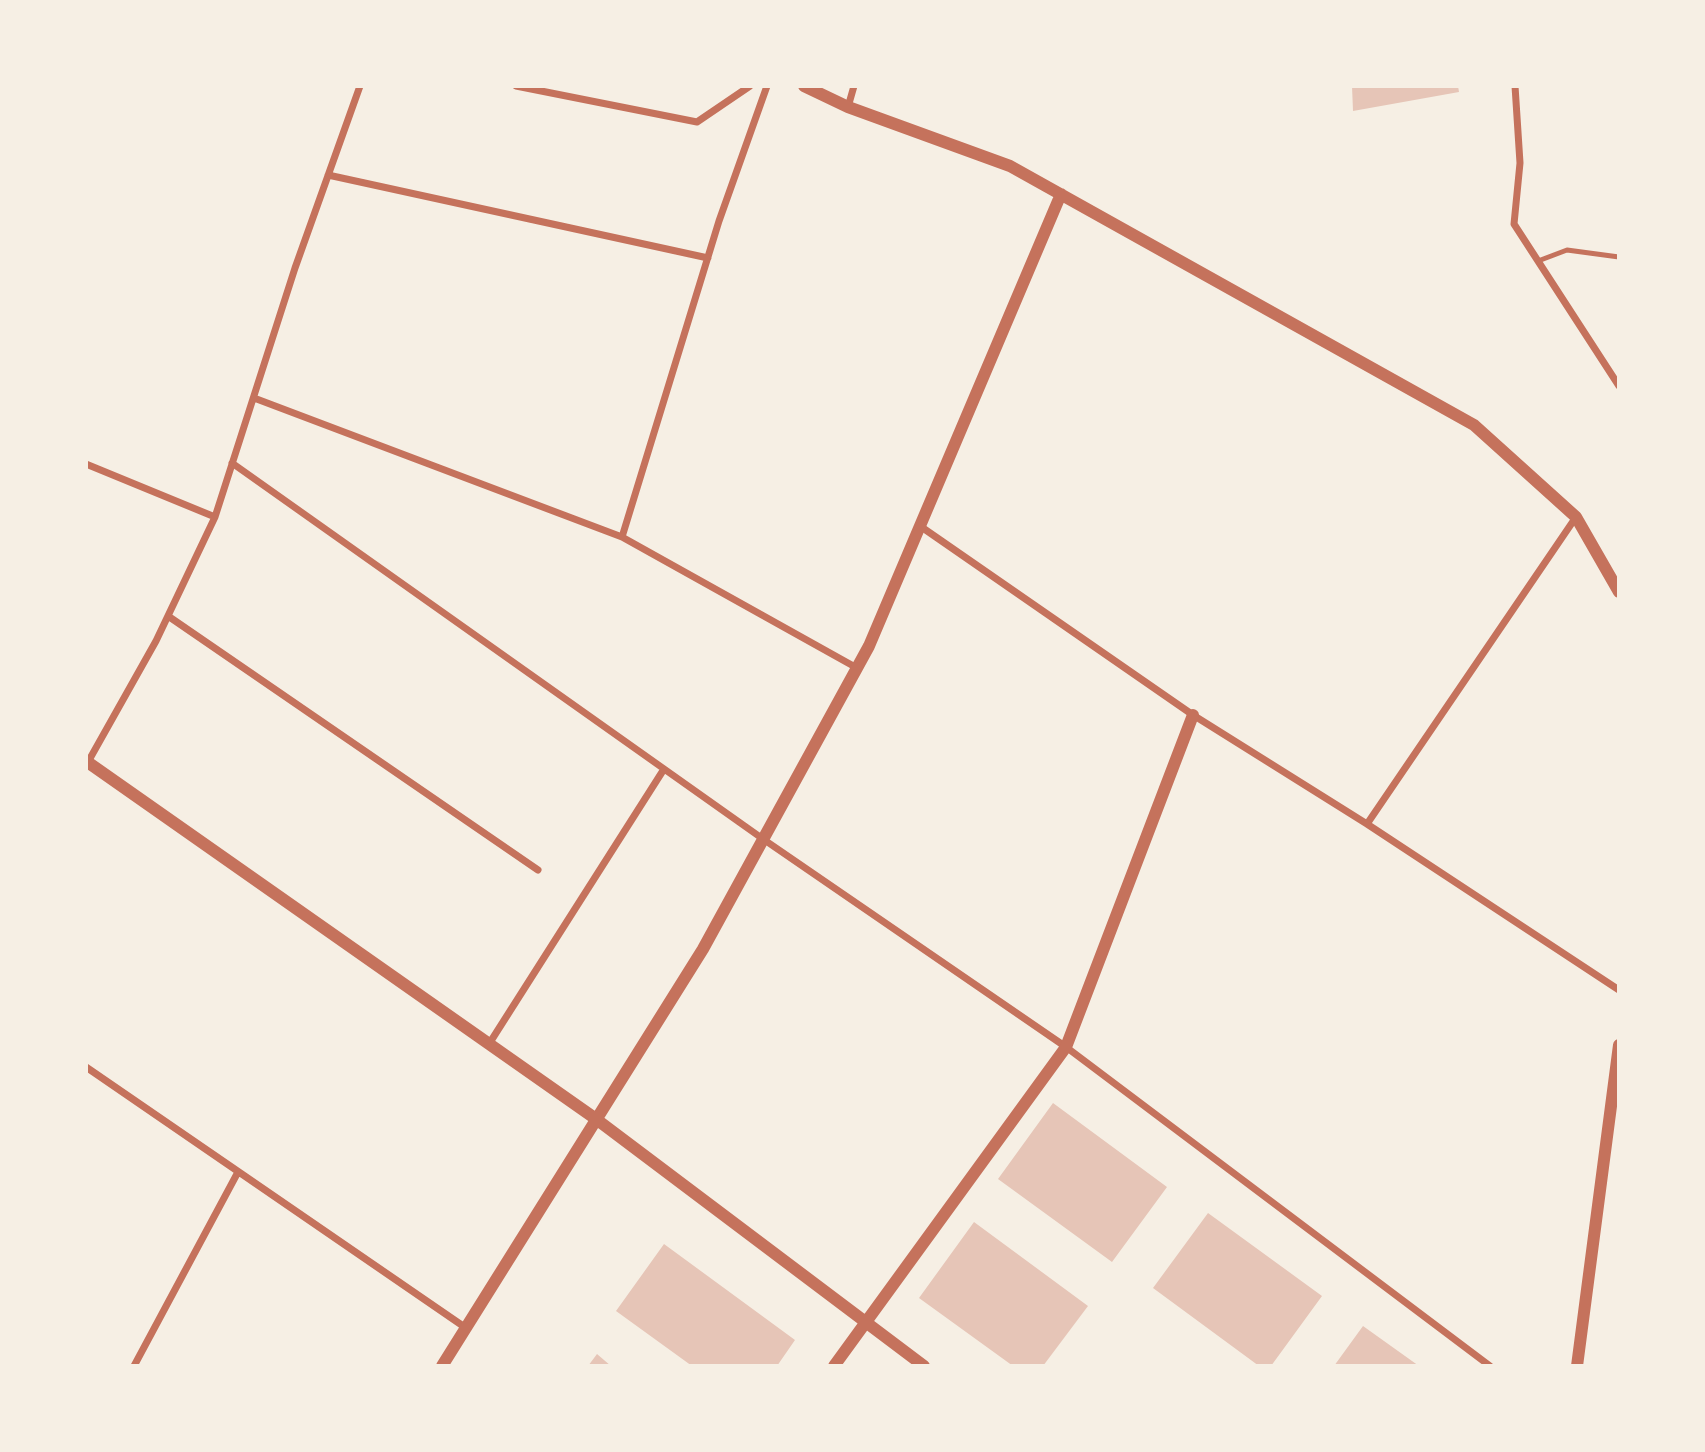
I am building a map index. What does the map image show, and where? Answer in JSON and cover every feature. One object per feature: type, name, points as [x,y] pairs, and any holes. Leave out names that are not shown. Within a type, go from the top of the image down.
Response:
[{"type":"street","points":[[360,86],[215,517],[168,616],[86,763],[596,1119],[924,1366]]},
{"type":"street","points":[[516,86],[697,122],[750,86]]},
{"type":"street","points":[[622,537],[708,258],[767,86]]},
{"type":"street","points":[[804,86],[848,107],[1010,166],[1474,425],[1576,517],[1619,592]]},
{"type":"street","points":[[848,107],[854,86]]},
{"type":"street","points":[[1515,86],[1520,163],[1514,224],[1619,386]]},
{"type":"street","points":[[328,175],[708,258]]},
{"type":"street","points":[[442,1366],[703,949],[857,668],[1061,194]]},
{"type":"street","points":[[254,398],[622,537],[857,668]]},
{"type":"street","points":[[232,463],[763,839],[1066,1047],[1490,1366]]},
{"type":"street","points":[[86,464],[215,517]]},
{"type":"street","points":[[1367,824],[1576,517]]},
{"type":"street","points":[[920,526],[1193,715],[1367,824],[1619,990]]},
{"type":"street","points":[[168,616],[538,870]]},
{"type":"street","points":[[834,1366],[1066,1047],[1193,715]]},
{"type":"street","points":[[489,1044],[664,769]]},
{"type":"street","points":[[1577,1366],[1619,1045]]},
{"type":"street","points":[[86,1067],[466,1328]]},
{"type":"street","points":[[134,1366],[238,1172]]},
{"type":"lane","points":[[1538,261],[1567,250],[1619,257]]},
{"type":"building","points":[[1352,86],[1458,86],[1459,92],[1353,111]]},
{"type":"building","points":[[1053,1103],[1167,1187],[1112,1262],[998,1179]]},
{"type":"building","points":[[1208,1213],[1322,1296],[1271,1366],[1259,1366],[1153,1288]]},
{"type":"building","points":[[974,1222],[1088,1306],[1043,1366],[1013,1366],[919,1298]]},
{"type":"building","points":[[664,1244],[795,1340],[777,1366],[692,1366],[616,1311]]},
{"type":"building","points":[[1363,1326],[1419,1366],[1334,1366]]},
{"type":"building","points":[[597,1354],[611,1366],[588,1366]]}]
